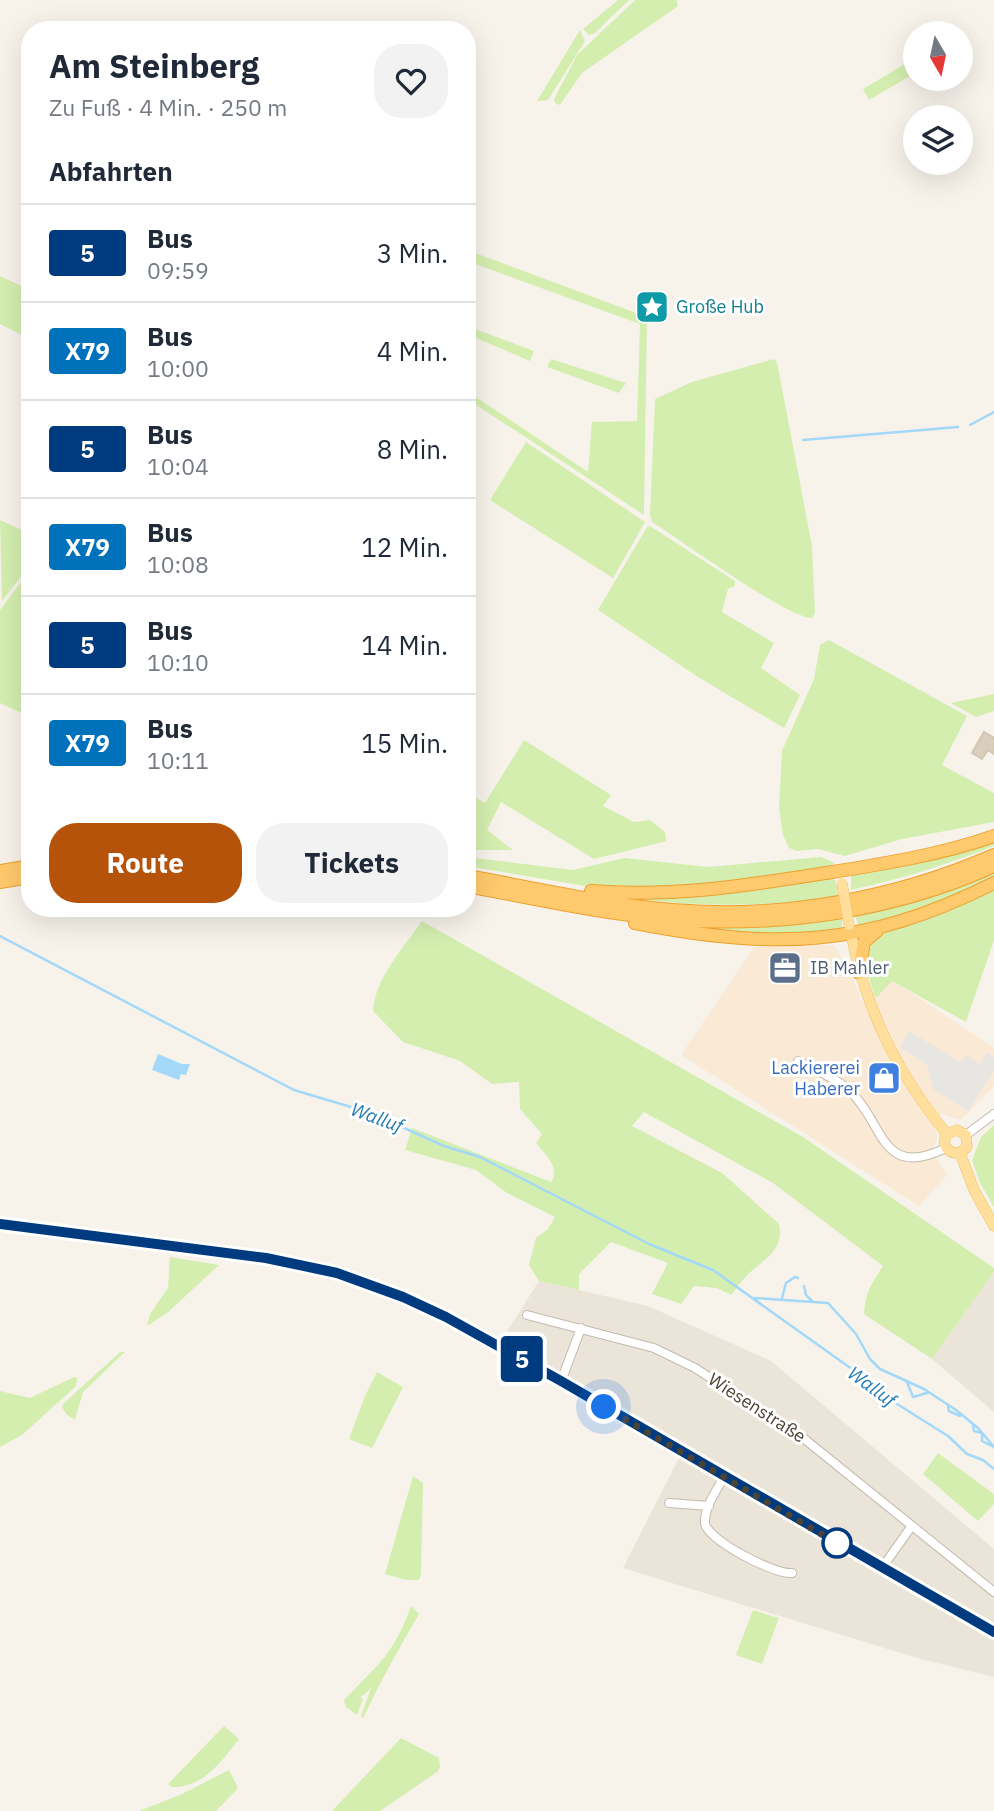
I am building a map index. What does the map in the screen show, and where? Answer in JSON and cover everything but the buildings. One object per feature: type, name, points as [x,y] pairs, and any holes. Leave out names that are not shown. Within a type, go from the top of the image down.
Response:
[{"type":"highway","points":[[521,886],[669,894],[841,877],[994,836]]},
{"type":"highway","points":[[476,878],[635,906],[687,911],[751,911],[790,909],[867,897],[941,876],[994,855]]},
{"type":"highway","points":[[476,888],[562,904],[676,920],[716,922],[795,919],[912,896],[994,866]]},
{"type":"highway","points":[[0,872],[21,868]]},
{"type":"highway","points":[[0,882],[21,878]]},
{"type":"highway","points":[[562,904],[614,919],[724,936],[789,941],[850,930],[882,928],[927,914],[994,883]]},
{"type":"highway","points":[[859,973],[864,942],[882,928]]},
{"type":"main road","points":[[841,877],[859,973],[874,1017],[923,1102],[947,1133]]},
{"type":"main road","points":[[957,1130],[966,1135],[967,1147],[960,1153],[952,1153],[946,1148],[944,1140],[947,1133],[957,1130]]},
{"type":"main road","points":[[960,1153],[974,1190],[994,1226]]},
{"type":"main road","points":[[0,1224],[301,1264],[368,1283],[428,1308],[561,1381],[994,1632]]},
{"type":"street","points":[[798,1060],[848,1089],[884,1142],[898,1155],[919,1157],[946,1148]]},
{"type":"street","points":[[966,1135],[994,1114]]},
{"type":"street","name":"Wiesenstraße","points":[[527,1315],[654,1349],[695,1368],[802,1437],[994,1592]]},
{"type":"street","points":[[563,1376],[581,1328]]},
{"type":"street","points":[[724,1477],[709,1506],[705,1522],[712,1534],[774,1571],[792,1573]]},
{"type":"street","points":[[669,1503],[709,1506]]},
{"type":"street","points":[[882,1568],[911,1527]]},
{"type":"shaded area","points":[[834,945],[852,975],[861,1001],[877,997],[892,980],[994,1048],[994,1086],[961,1120],[941,1114],[933,1120],[938,1138],[932,1150],[947,1175],[919,1206],[681,1055],[754,947]]},
{"type":"shaded area","points":[[909,1031],[961,1063],[966,1055],[980,1064],[987,1053],[994,1057],[994,1071],[968,1111],[933,1089],[927,1065],[900,1047]]},
{"type":"shaded area","points":[[994,1272],[994,1412],[932,1359]]},
{"type":"shaded area","points":[[539,1281],[648,1306],[771,1361],[994,1549],[994,1677],[917,1658],[623,1568],[685,1446],[503,1338]]},
{"type":"green space","points":[[618,0],[629,0],[595,33],[589,35],[583,29]]},
{"type":"green space","points":[[635,0],[677,0],[678,6],[582,73],[560,105],[555,103],[554,99],[577,55]]},
{"type":"green space","points":[[580,30],[585,41],[548,100],[537,101]]},
{"type":"green space","points":[[903,65],[903,80],[869,100],[863,89]]},
{"type":"green space","points":[[476,253],[647,317],[644,515],[476,405],[476,397],[588,472],[592,422],[637,421],[640,324],[476,264]]},
{"type":"green space","points":[[0,276],[21,286],[21,334],[0,324]]},
{"type":"green space","points":[[476,329],[534,351],[530,361],[476,338]]},
{"type":"green space","points":[[551,359],[626,383],[619,393],[547,367]]},
{"type":"green space","points":[[774,359],[777,362],[812,546],[815,613],[812,618],[781,606],[734,577],[652,522],[650,515],[655,399],[692,382]]},
{"type":"green space","points":[[526,442],[645,522],[613,578],[490,500]]},
{"type":"green space","points":[[0,520],[21,530],[21,577],[2,601]]},
{"type":"green space","points":[[650,526],[735,581],[735,586],[728,589],[722,612],[774,643],[761,668],[800,695],[784,728],[698,677],[598,610]]},
{"type":"green space","points":[[21,582],[21,713],[0,703],[0,610]]},
{"type":"green space","points":[[829,640],[967,716],[942,765],[994,793],[994,822],[902,839],[845,856],[818,849],[797,851],[789,848],[783,835],[779,808],[782,751],[814,679],[820,645]]},
{"type":"green space","points":[[994,694],[994,711],[976,717],[951,703]]},
{"type":"green space","points":[[524,740],[611,795],[603,806],[634,822],[650,820],[665,832],[666,841],[594,859],[501,802],[487,830],[513,850],[476,850],[476,798],[485,803]]},
{"type":"green space","points":[[994,840],[994,846],[959,859],[851,890],[851,875]]},
{"type":"green space","points":[[821,857],[834,863],[830,867],[729,885],[597,888],[476,868],[476,858],[573,870],[624,858],[708,867]]},
{"type":"green space","points":[[994,871],[994,878],[935,906],[858,926],[855,914]]},
{"type":"green space","points":[[832,878],[836,881],[838,896],[782,903],[699,904],[615,896]]},
{"type":"green space","points":[[994,886],[994,940],[966,1022],[892,981],[877,997],[874,996],[866,964],[874,935]]},
{"type":"green space","points":[[842,916],[842,930],[755,935],[649,921]]},
{"type":"green space","points":[[422,921],[803,1137],[994,1268],[994,1272],[932,1359],[864,1314],[872,1283],[883,1266],[773,1183],[644,1112],[632,1126],[722,1173],[779,1224],[779,1239],[774,1251],[731,1295],[717,1288],[694,1286],[681,1304],[652,1294],[668,1263],[611,1242],[579,1274],[579,1290],[539,1281],[529,1265],[536,1238],[548,1229],[555,1217],[507,1193],[476,1170],[405,1150],[412,1128],[551,1182],[554,1177],[551,1161],[536,1143],[542,1134],[520,1109],[519,1082],[492,1084],[460,1061],[403,1042],[373,1011],[385,975]]},
{"type":"green space","points":[[994,1125],[994,1207],[980,1183],[972,1160],[981,1137]]},
{"type":"green space","points":[[170,1257],[219,1265],[167,1313],[147,1326],[150,1314],[168,1288]]},
{"type":"green space","points":[[120,1352],[125,1352],[83,1392],[75,1420],[66,1414],[62,1407],[64,1403]]},
{"type":"green space","points":[[377,1372],[403,1387],[372,1448],[349,1439]]},
{"type":"green space","points":[[74,1377],[78,1378],[75,1387],[22,1435],[0,1447],[0,1391],[30,1398]]},
{"type":"green space","points":[[938,1453],[994,1494],[994,1504],[978,1521],[923,1474]]},
{"type":"green space","points":[[413,1476],[423,1483],[421,1572],[418,1580],[406,1580],[385,1574]]},
{"type":"green space","points":[[411,1606],[419,1614],[363,1718],[361,1716],[371,1688],[360,1698],[363,1699],[357,1715],[346,1707],[344,1700],[391,1648]]},
{"type":"green space","points":[[753,1610],[779,1618],[762,1664],[736,1655]]},
{"type":"green space","points":[[224,1726],[239,1739],[219,1764],[193,1783],[172,1787],[168,1784]]},
{"type":"green space","points":[[401,1738],[439,1758],[440,1768],[437,1772],[380,1811],[332,1811]]},
{"type":"green space","points":[[229,1770],[238,1788],[216,1811],[139,1811],[180,1795]]},
{"type":"water","points":[[158,1054],[182,1064],[190,1064],[186,1075],[181,1074],[179,1080],[152,1070]]},
{"type":"waterway","points":[[970,425],[994,412]]},
{"type":"waterway","points":[[803,440],[958,427]]},
{"type":"waterway","name":"Walluf","points":[[0,936],[294,1090],[371,1113],[444,1146],[480,1157],[649,1244],[713,1270],[856,1372],[886,1397],[948,1436],[967,1454],[983,1460],[994,1469]]},
{"type":"waterway","name":"Walluf","points":[[782,1298],[786,1283],[798,1278]]},
{"type":"waterway","name":"Walluf","points":[[804,1286],[806,1295],[812,1301]]},
{"type":"waterway","name":"Walluf","points":[[755,1298],[828,1303],[856,1334],[870,1359],[880,1369],[924,1389],[956,1410],[978,1428],[994,1447]]},
{"type":"waterway","name":"Walluf","points":[[907,1382],[913,1397],[927,1393]]},
{"type":"waterway","name":"Walluf","points":[[948,1406],[949,1411],[960,1416]]},
{"type":"waterway","name":"Walluf","points":[[973,1426],[974,1431],[982,1433],[982,1441],[994,1447]]},
{"type":"bus line","name":"5","points":[[0,1224],[301,1264],[368,1283],[403,1297],[446,1317],[561,1381],[765,1502],[994,1632]]},
{"type":"place","name":"Große Hub","points":[[652,307]]},
{"type":"place","name":"IB Mahler","points":[[785,968]]},
{"type":"place","name":"Lackiererei Haberer","points":[[884,1078]]},
{"type":"route","points":[[604,1407],[837,1543]]}]
